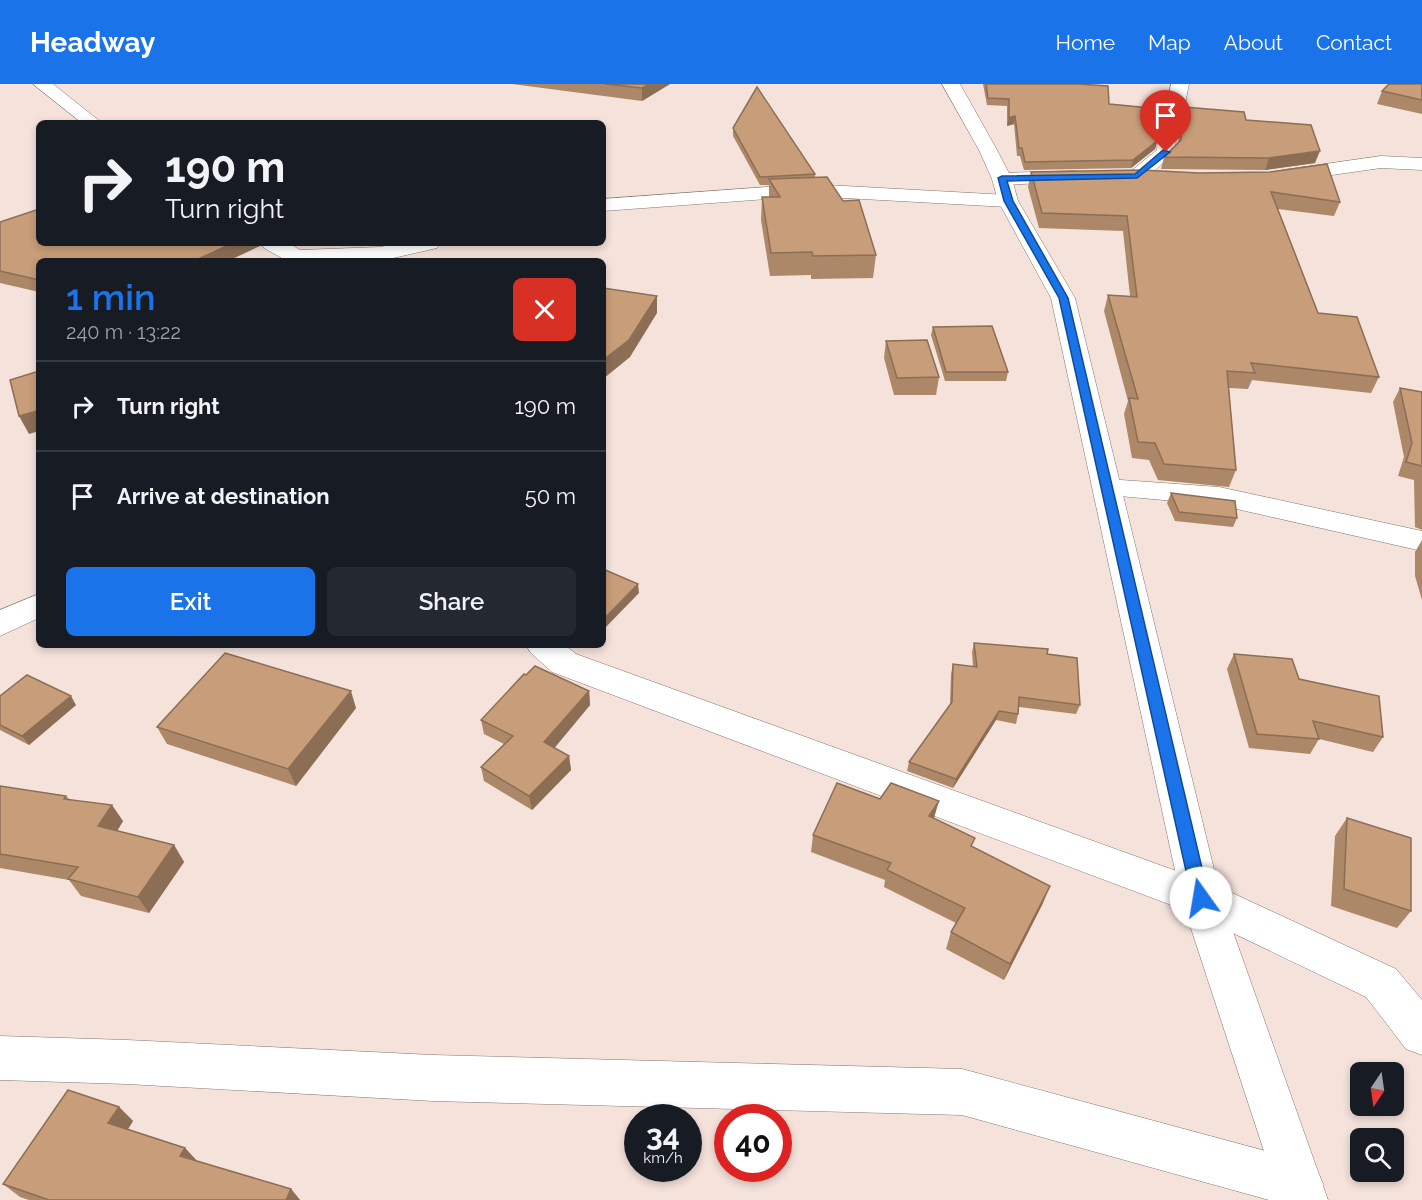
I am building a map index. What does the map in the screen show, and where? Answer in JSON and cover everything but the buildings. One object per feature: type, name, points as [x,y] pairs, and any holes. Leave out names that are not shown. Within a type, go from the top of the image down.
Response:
[{"type":"street","points":[[42,84],[89,120]]},
{"type":"street","points":[[951,84],[1063,298],[1201,898],[1302,1192]]},
{"type":"street","points":[[1137,176],[1166,152],[1168,122],[1176,104],[1180,84]]},
{"type":"street","points":[[1266,178],[1381,162],[1422,164]]},
{"type":"street","points":[[1115,176],[1160,177]]},
{"type":"street","points":[[606,205],[808,190],[1005,190],[1092,177]]},
{"type":"street","points":[[276,246],[294,258]]},
{"type":"street","points":[[313,258],[380,254],[416,246]]},
{"type":"street","points":[[1107,488],[1219,495],[1422,541]]},
{"type":"street","points":[[0,624],[36,606]]},
{"type":"street","points":[[546,648],[564,663],[1201,898],[1382,983],[1422,1034]]},
{"type":"street","points":[[0,1058],[127,1062],[433,1078],[962,1092],[1302,1192]]},
{"type":"route","points":[[1166,152],[1137,176],[1002,178],[1008,201],[1063,298],[1201,898]]}]
